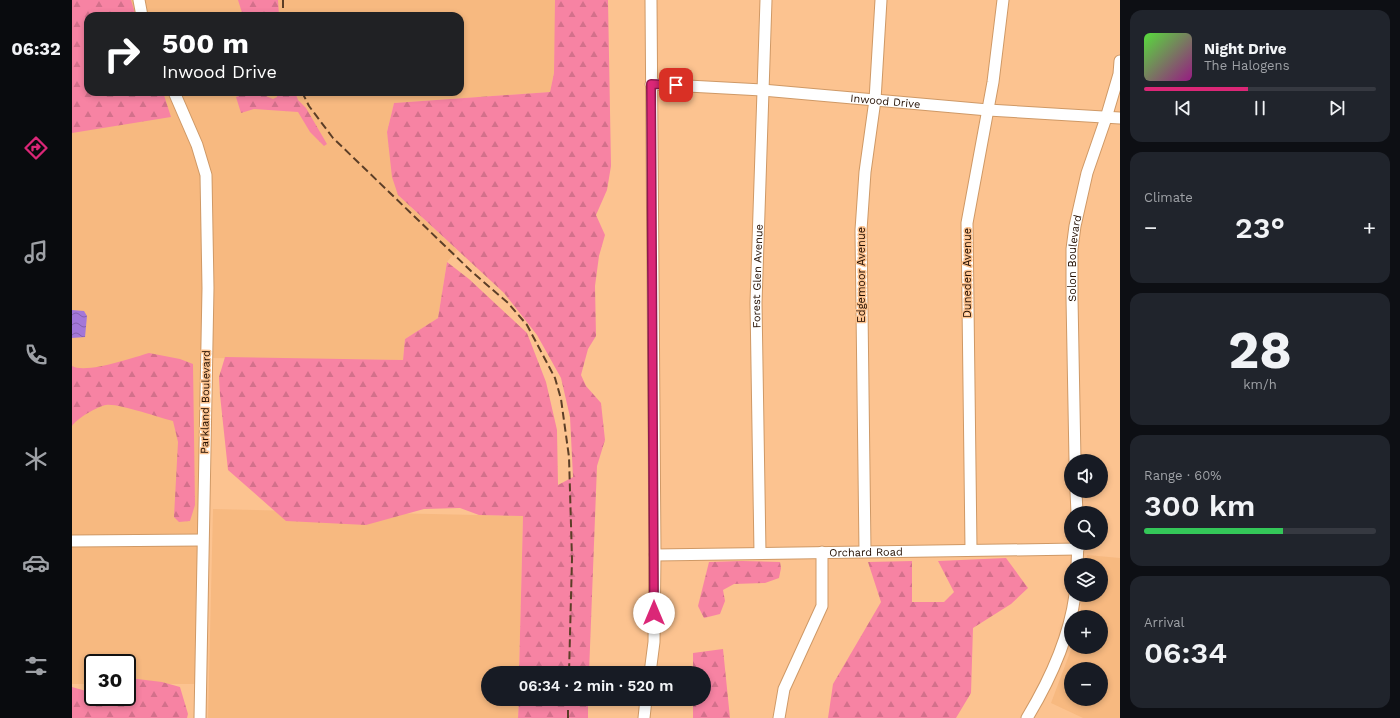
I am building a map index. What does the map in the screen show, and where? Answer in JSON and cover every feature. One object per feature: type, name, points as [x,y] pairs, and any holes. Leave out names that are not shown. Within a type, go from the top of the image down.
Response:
[{"type":"street","points":[[139,0],[141,12]]},
{"type":"street","points":[[651,0],[654,642],[651,666]]},
{"type":"street","name":"Forest Glen Avenue","points":[[760,553],[756,304],[766,0]]},
{"type":"street","name":"Edgemoor Avenue","points":[[865,551],[861,230],[865,172],[874,100],[881,0]]},
{"type":"street","name":"Duneden Avenue","points":[[971,549],[967,223],[972,188],[988,110],[1003,0]]},
{"type":"street","name":"Solon Boulevard","points":[[1076,454],[1072,249],[1075,226],[1087,173],[1106,118],[1119,74],[1120,62]]},
{"type":"street","name":"Inwood Drive","points":[[651,84],[762,90],[988,110],[1120,118]]},
{"type":"street","name":"Parkland Boulevard","points":[[176,96],[197,145],[206,175],[208,288],[202,540],[200,718]]},
{"type":"street","points":[[72,541],[202,540]]},
{"type":"street","name":"Orchard Road","points":[[654,555],[1064,546]]},
{"type":"street","points":[[779,718],[784,689],[822,606],[822,552]]},
{"type":"street","points":[[1027,718],[1047,682],[1059,655],[1073,602]]},
{"type":"street","points":[[644,718],[645,706]]},
{"type":"shaded area","points":[[72,0],[556,0],[554,73],[550,92],[394,103],[387,132],[398,195],[457,250],[447,262],[438,318],[405,339],[403,360],[206,358],[201,684],[136,684],[136,654],[84,654],[84,684],[72,684]]},
{"type":"shaded area","points":[[213,509],[523,516],[519,666],[481,666],[481,706],[519,706],[518,718],[208,718]]},
{"type":"shaded area","points":[[1087,555],[1120,558],[1120,718],[1083,718],[1051,703],[1064,668],[1064,706],[1108,706],[1108,662],[1066,662],[1069,654],[1108,654],[1108,610],[1081,610],[1081,602],[1108,602],[1108,558],[1087,558]]},
{"type":"green space","points":[[72,0],[131,0],[135,12],[84,12],[84,96],[164,96],[171,117],[72,133]]},
{"type":"green space","points":[[238,0],[278,0],[279,12],[242,12]]},
{"type":"green space","points":[[555,0],[608,0],[611,166],[607,190],[596,215],[605,235],[599,256],[595,286],[596,336],[588,349],[581,375],[586,386],[601,403],[605,440],[597,466],[589,666],[519,666],[523,516],[479,515],[460,508],[424,509],[366,525],[286,521],[228,470],[220,395],[219,377],[225,357],[403,360],[405,339],[438,318],[447,262],[469,279],[527,333],[546,382],[557,430],[558,485],[573,477],[570,417],[561,378],[537,335],[504,293],[398,195],[392,177],[387,132],[394,103],[550,92],[554,73]]},
{"type":"green space","points":[[266,96],[273,99],[277,96],[296,96],[298,100],[306,108],[327,144],[324,146],[310,132],[298,112],[254,109],[241,113],[236,97]]},
{"type":"green space","points":[[149,353],[180,359],[193,364],[195,505],[190,521],[179,522],[174,517],[178,442],[173,421],[129,408],[106,405],[88,413],[72,426],[72,366],[79,368],[98,367]]},
{"type":"green space","points":[[1006,558],[1028,588],[1011,604],[973,628],[971,693],[956,718],[828,718],[833,684],[881,602],[868,562],[912,561],[912,602],[944,602],[954,592],[938,561]]},
{"type":"green space","points":[[709,562],[780,562],[781,568],[779,578],[765,583],[734,584],[723,590],[725,601],[720,614],[704,618],[698,606]]},
{"type":"green space","points":[[723,649],[730,718],[693,718],[693,706],[711,706],[711,666],[693,666],[693,653]]},
{"type":"green space","points":[[136,679],[162,682],[180,687],[188,714],[187,718],[72,718],[72,687],[84,690],[84,706],[136,706]]},
{"type":"green space","points":[[519,706],[588,706],[588,718],[518,718]]},
{"type":"water","points":[[72,310],[84,311],[87,316],[85,337],[72,338]]},
{"type":"railway","points":[[283,0],[283,12]]},
{"type":"railway","points":[[304,96],[309,106],[333,138],[471,271],[508,303],[527,325],[555,378],[561,399],[569,457],[572,559],[569,666]]},
{"type":"railway","points":[[568,706],[568,718]]},
{"type":"route","points":[[654,613],[651,84],[676,85]]}]
